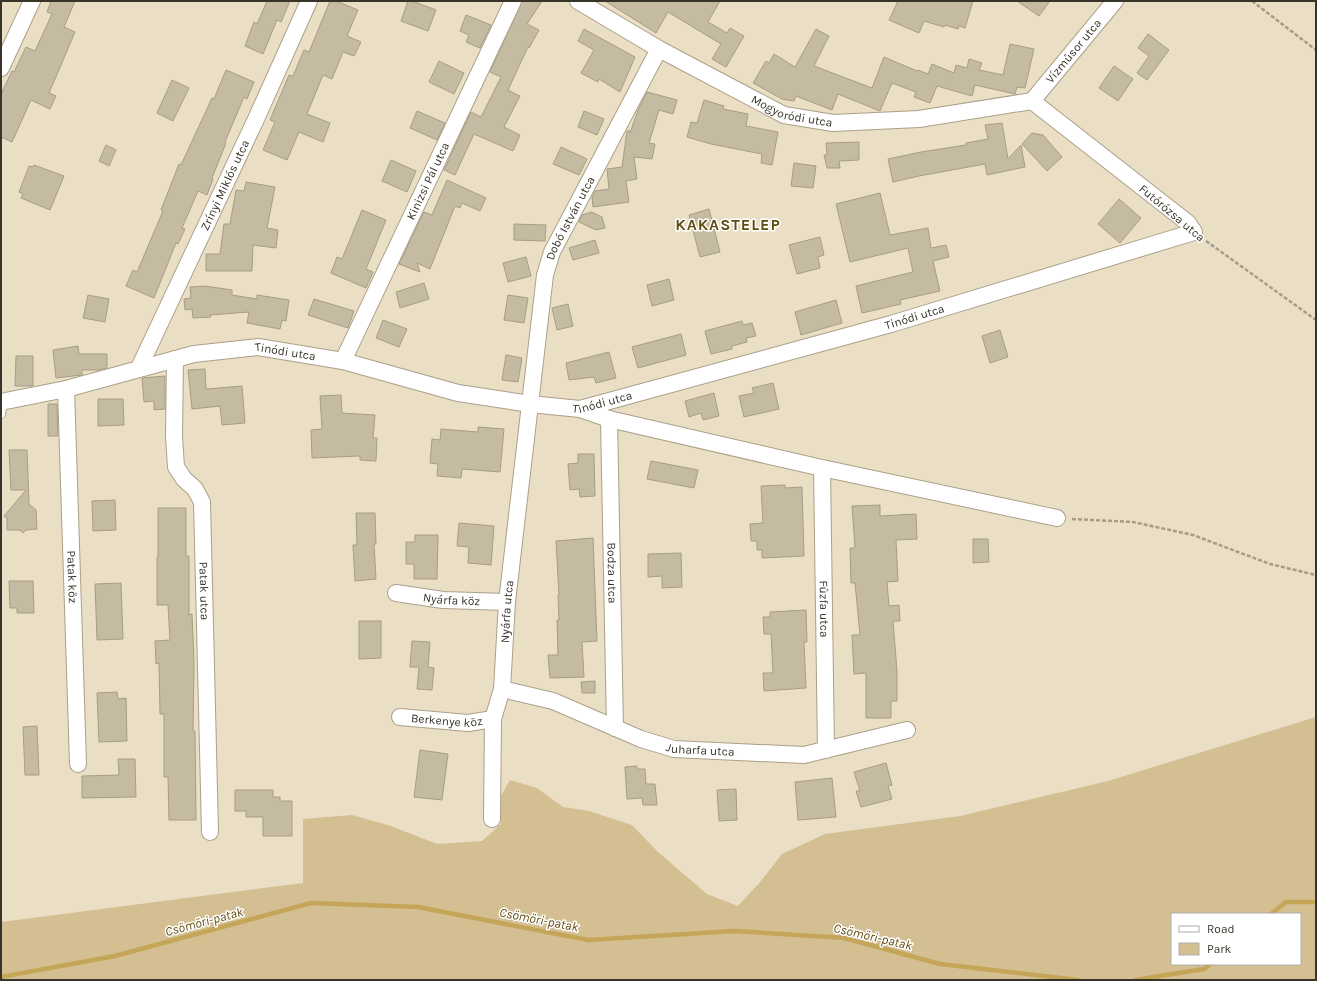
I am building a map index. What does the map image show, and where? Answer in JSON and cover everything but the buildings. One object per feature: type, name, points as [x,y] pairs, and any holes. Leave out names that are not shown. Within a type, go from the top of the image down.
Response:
[{"type":"street","points":[[1,68],[32,1]]},
{"type":"street","name":"Zrínyi Miklós utca","points":[[139,368],[253,126],[309,1]]},
{"type":"street","name":"Kinizsi Pál utca","points":[[343,360],[513,1]]},
{"type":"street","name":"Mogyoródi utca","points":[[578,1],[659,49],[784,115],[833,123],[919,119],[1032,101]]},
{"type":"street","name":"Vízműsor utca","points":[[1032,101],[1115,1]]},
{"type":"street","name":"Dobó István utca","points":[[530,404],[545,275],[552,252],[659,49]]},
{"type":"street","name":"Futórózsa utca","points":[[1032,101],[1188,223],[1194,232]]},
{"type":"street","name":"Tinódi utca","points":[[2,406],[175,358],[194,354],[258,347],[343,360],[458,393],[530,404],[580,408],[891,324],[1194,232]]},
{"type":"street","name":"Patak utca","points":[[175,358],[174,437],[176,467],[184,479],[195,489],[202,502],[210,832]]},
{"type":"street","name":"Patak köz","points":[[66,389],[78,764]]},
{"type":"street","name":"Nyárfa utca","points":[[492,819],[493,719],[502,689],[506,602],[530,404]]},
{"type":"street","points":[[580,408],[609,419],[822,468],[1058,518]]},
{"type":"street","name":"Bodza utca","points":[[609,419],[615,728]]},
{"type":"street","name":"Fűzfa utca","points":[[822,468],[826,750]]},
{"type":"street","name":"Nyárfa köz","points":[[396,593],[443,600],[506,602]]},
{"type":"street","name":"Juharfa utca","points":[[502,689],[553,701],[641,739],[674,749],[804,755],[907,730]]},
{"type":"street","name":"Berkenye köz","points":[[400,717],[468,723],[493,719]]},
{"type":"path","points":[[1252,1],[1316,50]]},
{"type":"path","name":"Futórózsa utca","points":[[1194,232],[1316,320]]},
{"type":"path","points":[[1058,518],[1140,523],[1193,535],[1270,564],[1316,575]]},
{"type":"green space","points":[[1316,717],[1316,980],[1,980],[1,922],[303,883],[303,819],[352,815],[391,826],[437,844],[482,841],[501,824],[497,803],[510,780],[537,788],[563,807],[589,811],[632,825],[658,852],[707,894],[738,906],[761,881],[782,854],[825,834],[960,816],[1108,781]]},
{"type":"waterway","name":"Csömöri-patak","points":[[1272,913],[1286,902],[1316,902]]},
{"type":"waterway","name":"Csömöri-patak","points":[[1,977],[115,956],[311,903],[418,907],[588,940],[735,931],[844,938],[940,964],[1078,980]]},
{"type":"waterway","name":"Csömöri-patak","points":[[1135,980],[1204,969],[1209,965]]},
{"type":"district","name":"KAKASTELEP","points":[[728,224]]}]
